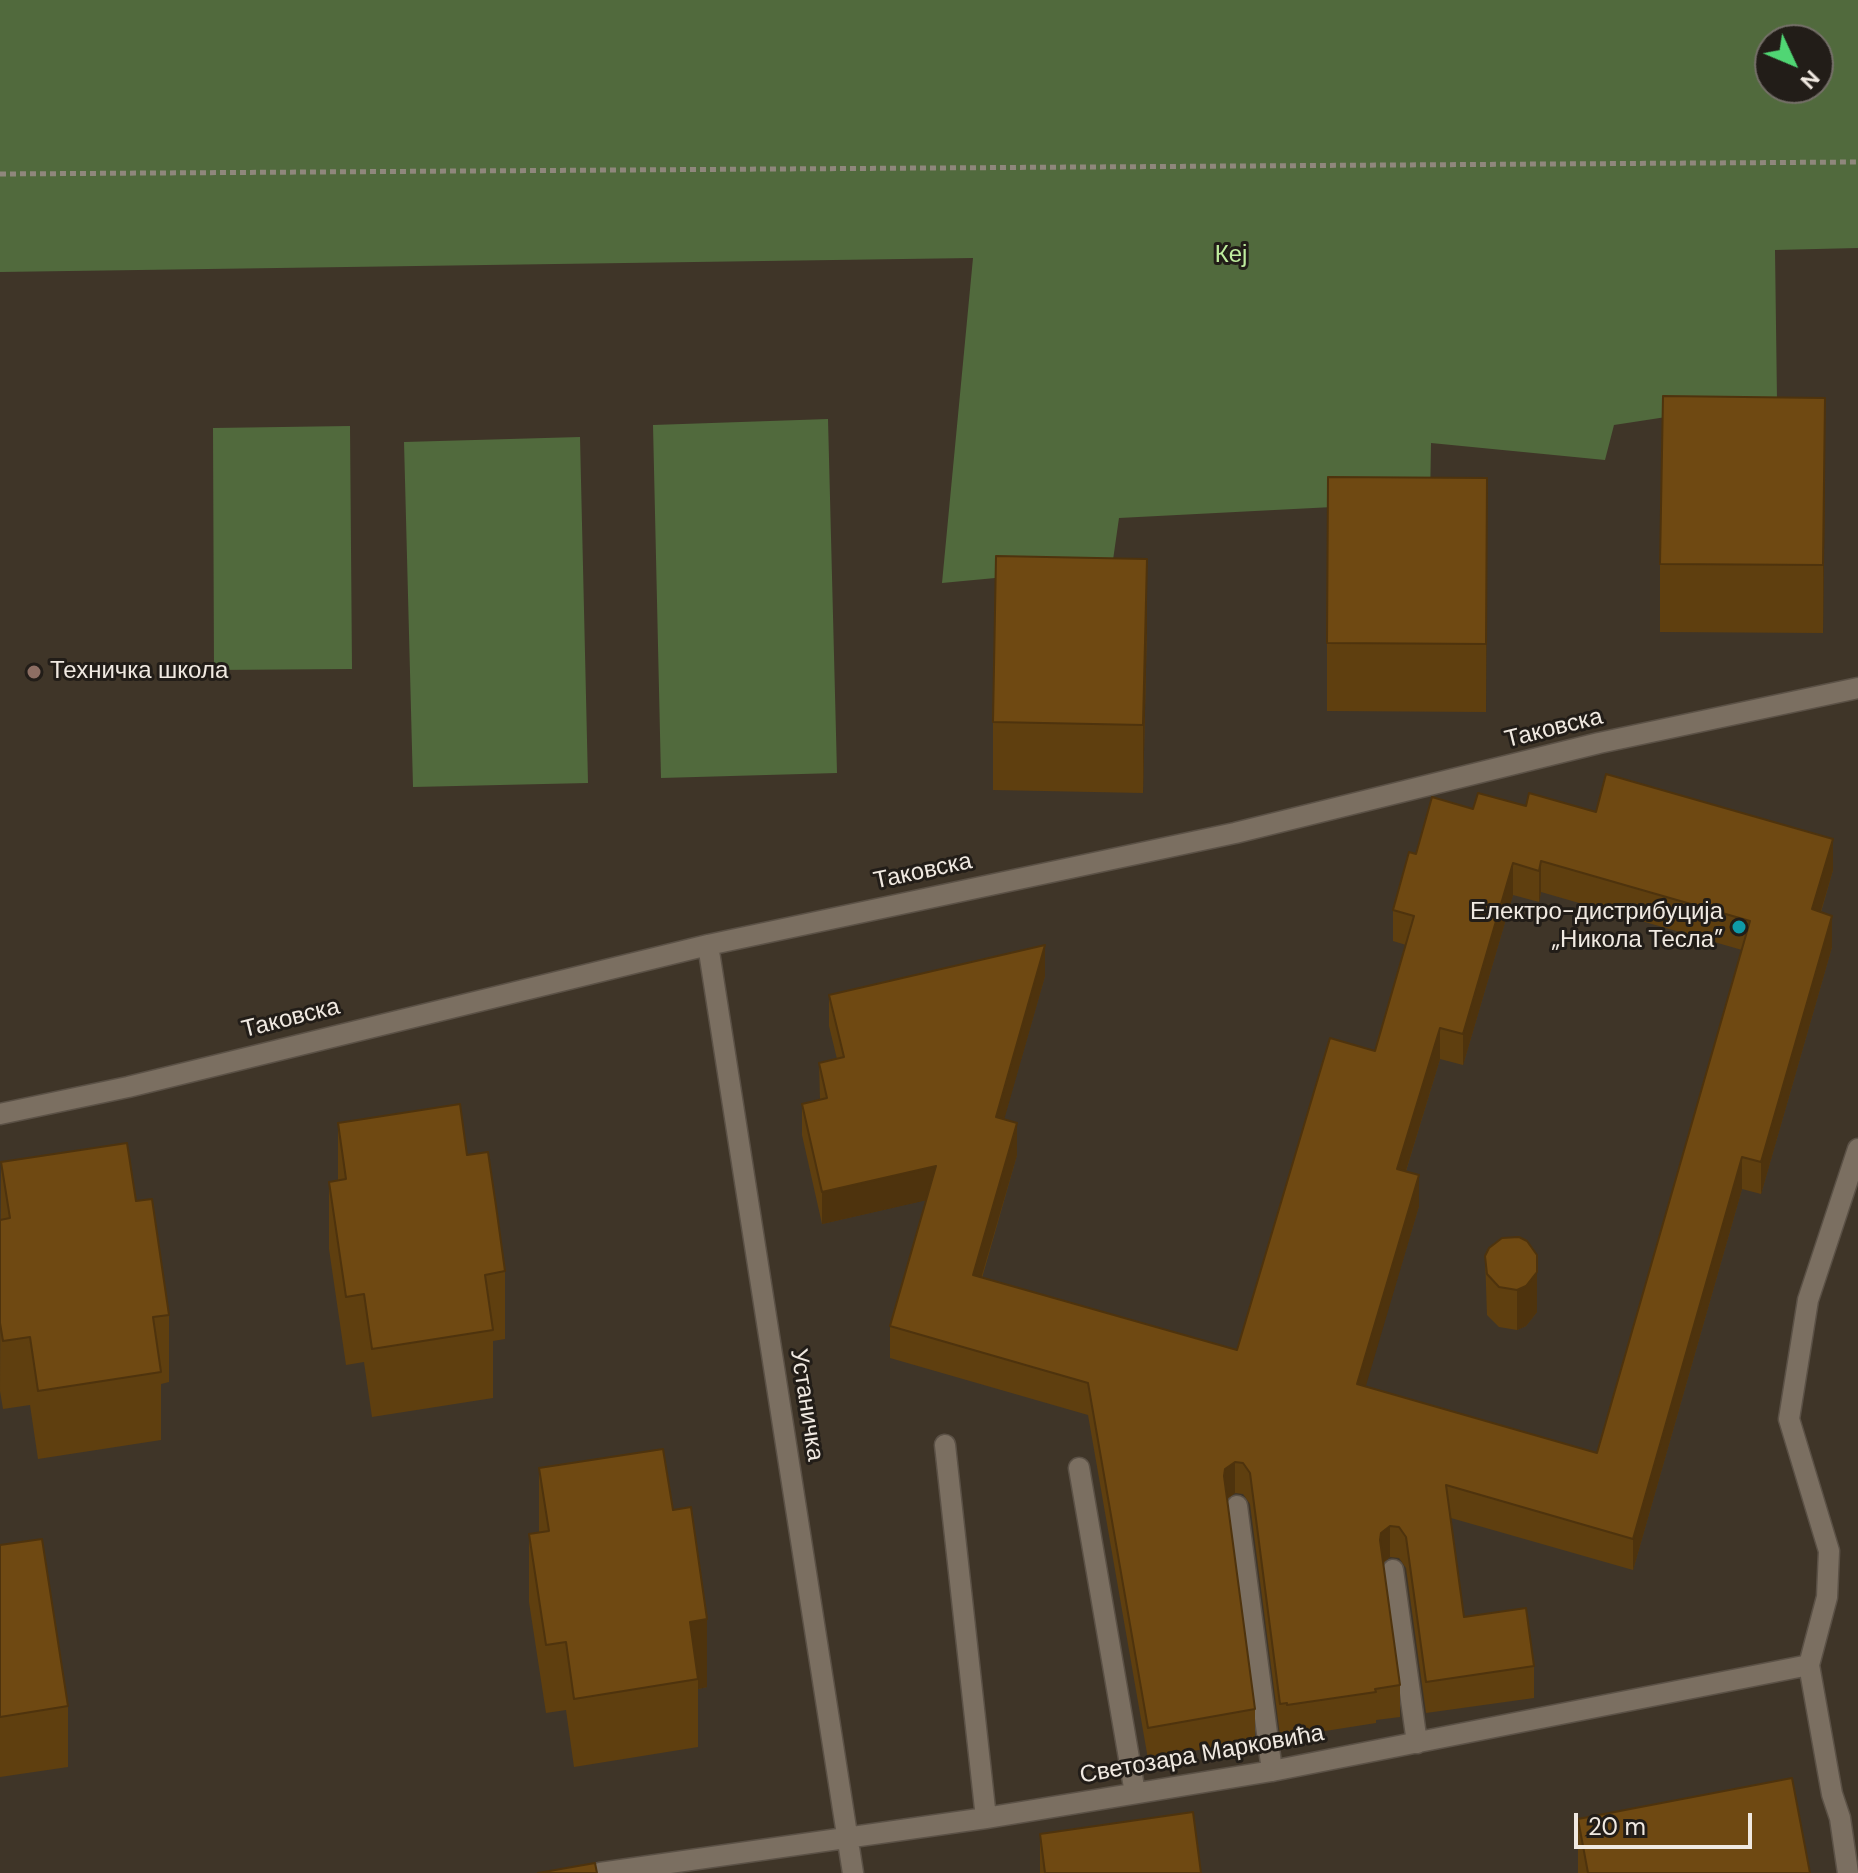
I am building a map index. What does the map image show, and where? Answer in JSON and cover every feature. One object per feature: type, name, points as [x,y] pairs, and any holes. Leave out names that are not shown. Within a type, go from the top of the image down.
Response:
[{"type":"street","name":"Таковска","points":[[0,1114],[143,1083],[708,945],[1235,833],[1599,743],[1858,688]]},
{"type":"street","name":"Устаничка","points":[[708,945],[853,1873]]},
{"type":"street","points":[[1848,1873],[1809,1665],[1827,1597],[1829,1551],[1789,1419],[1808,1300],[1858,1149]]},
{"type":"street","points":[[945,1445],[986,1818]]},
{"type":"street","points":[[1079,1468],[1135,1793]]},
{"type":"street","points":[[1237,1506],[1272,1771]]},
{"type":"street","points":[[1393,1570],[1417,1743]]},
{"type":"street","name":"Светозара Марковића","points":[[600,1873],[986,1818],[1272,1771],[1809,1665]]},
{"type":"path","points":[[0,174],[1858,162]]},
{"type":"green space","name":"Кеј","points":[[0,0],[1858,0],[1858,248],[1775,250],[1777,400],[1614,425],[1605,460],[1431,443],[1430,502],[1119,518],[1112,567],[942,583],[973,258],[0,272]]},
{"type":"green space","points":[[828,419],[837,773],[661,778],[653,425]]},
{"type":"green space","points":[[350,426],[352,669],[214,670],[213,428]]},
{"type":"green space","points":[[580,437],[588,783],[413,787],[404,442]]},
{"type":"building","points":[[1663,396],[1825,398],[1823,565],[1660,564]]},
{"type":"building","points":[[1328,477],[1487,478],[1486,644],[1327,643]]},
{"type":"building","points":[[996,556],[1147,559],[1143,725],[993,722]]},
{"type":"building","points":[[1606,774],[1833,839],[1812,909],[1832,916],[1761,1162],[1742,1157],[1633,1539],[1446,1485],[1464,1617],[1526,1608],[1534,1666],[1426,1682],[1406,1537],[1399,1527],[1390,1526],[1381,1533],[1380,1540],[1400,1685],[1375,1689],[1376,1692],[1280,1704],[1250,1473],[1243,1463],[1235,1462],[1225,1469],[1224,1476],[1255,1709],[1148,1728],[1088,1383],[890,1326],[936,1166],[822,1192],[802,1104],[827,1098],[819,1063],[844,1057],[829,995],[1045,945],[996,1117],[1017,1123],[973,1275],[1237,1350],[1330,1038],[1375,1051],[1414,916],[1393,910],[1409,852],[1416,854],[1432,797],[1473,809],[1478,793],[1526,806],[1529,793],[1596,812]],"holes":[[[1541,861],[1750,921],[1597,1453],[1357,1384],[1419,1175],[1397,1169],[1440,1028],[1463,1034],[1513,863],[1539,871]]]},
{"type":"building","points":[[460,1104],[467,1155],[488,1152],[496,1206],[505,1271],[485,1275],[493,1330],[372,1349],[364,1294],[346,1297],[329,1182],[346,1179],[338,1123]]},
{"type":"building","points":[[127,1143],[136,1201],[152,1199],[169,1315],[153,1317],[161,1372],[38,1391],[30,1337],[3,1341],[0,1323],[0,1220],[10,1218],[1,1162]]},
{"type":"building","points":[[1519,1237],[1527,1241],[1537,1255],[1537,1272],[1526,1286],[1517,1290],[1499,1287],[1487,1274],[1485,1256],[1489,1248],[1502,1238]]},
{"type":"building","points":[[663,1449],[673,1510],[691,1507],[707,1619],[690,1622],[698,1679],[574,1699],[566,1642],[546,1645],[529,1534],[549,1531],[539,1468]]},
{"type":"building","points":[[42,1539],[68,1706],[0,1717],[0,1545]]},
{"type":"building","points":[[1792,1778],[1810,1873],[1588,1873],[1578,1819]]},
{"type":"building","points":[[1193,1812],[1201,1873],[1045,1873],[1040,1834]]},
{"type":"building","points":[[595,1863],[597,1873],[538,1873]]},
{"type":"place","name":"Техничка школа","points":[[34,672]]},
{"type":"place","name":"Електро-дистрибуција „Никола Тесла”","points":[[1739,927]]}]
